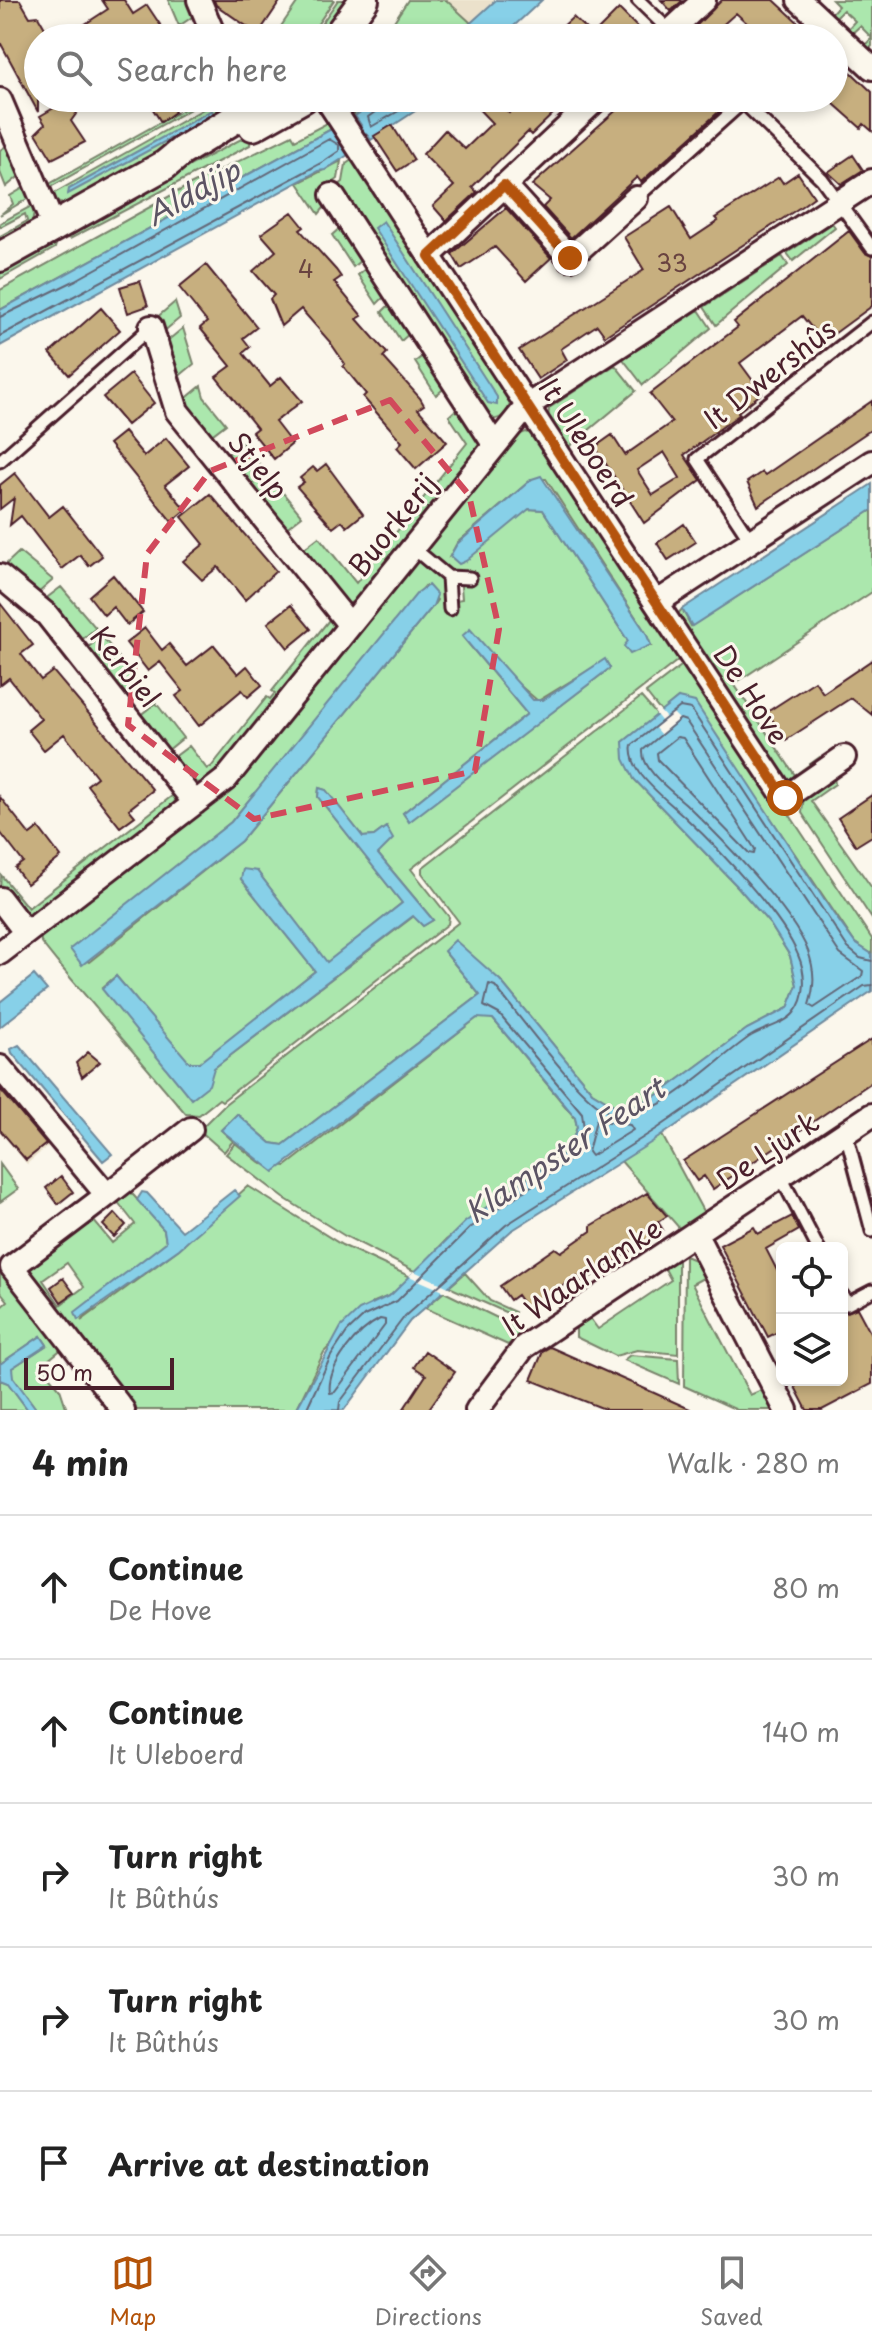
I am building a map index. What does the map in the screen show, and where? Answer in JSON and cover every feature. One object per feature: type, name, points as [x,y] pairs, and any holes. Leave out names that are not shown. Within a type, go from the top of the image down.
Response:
[{"type":"street","points":[[199,0],[209,24]]},
{"type":"street","points":[[346,24],[364,0]]},
{"type":"street","points":[[358,24],[373,0]]},
{"type":"street","points":[[679,24],[704,0]]},
{"type":"street","points":[[799,0],[825,24]]},
{"type":"street","points":[[848,46],[872,68]]},
{"type":"street","points":[[0,100],[54,227]]},
{"type":"street","points":[[0,257],[165,165],[185,160],[247,112]]},
{"type":"street","name":"It Uleboerd","points":[[336,112],[656,603]]},
{"type":"street","points":[[429,256],[583,112]]},
{"type":"street","name":"Buorkerij","points":[[0,953],[226,779],[527,406],[872,181]]},
{"type":"street","points":[[504,185],[570,258],[636,198]]},
{"type":"street","points":[[332,195],[494,444]]},
{"type":"street","name":"Stjelp","points":[[151,327],[177,411],[349,624]]},
{"type":"street","points":[[656,603],[872,462]]},
{"type":"street","name":"Kerbiel","points":[[0,576],[47,615],[195,803]]},
{"type":"street","name":"De Hove","points":[[656,603],[785,798],[844,757]]},
{"type":"street","points":[[0,899],[26,933]]},
{"type":"street","points":[[0,1067],[107,1195]]},
{"type":"street","name":"De Ljurk","points":[[696,1235],[872,1115]]},
{"type":"street","points":[[123,1410],[12,1267],[191,1129]]},
{"type":"street","points":[[696,1235],[786,1410]]},
{"type":"street","name":"It Waarlamke","points":[[477,1410],[524,1347],[696,1235]]},
{"type":"lane","points":[[638,0],[658,24]]},
{"type":"lane","points":[[636,198],[732,112]]},
{"type":"lane","points":[[753,112],[822,179],[872,248]]},
{"type":"lane","name":"It Dwershûs","points":[[751,541],[697,459],[872,322]]},
{"type":"lane","points":[[0,461],[151,327]]},
{"type":"lane","points":[[412,547],[448,577],[470,578]]},
{"type":"lane","points":[[448,577],[450,609]]},
{"type":"lane","points":[[846,1133],[872,1231]]},
{"type":"lane","points":[[781,1177],[815,1242]]},
{"type":"lane","points":[[848,1303],[872,1291]]},
{"type":"highlighted area","points":[[390,400],[469,495],[499,629],[475,771],[254,819],[128,725],[147,554],[210,471]]},
{"type":"shaded area","points":[[446,0],[496,0],[471,23]]},
{"type":"shaded area","points":[[0,1077],[54,1141],[27,1164],[0,1132]]},
{"type":"green space","points":[[168,0],[191,0],[195,15],[178,24]]},
{"type":"green space","points":[[299,0],[334,0],[318,24],[283,24]]},
{"type":"green space","points":[[338,0],[356,0],[337,24],[321,24]]},
{"type":"green space","points":[[408,0],[446,0],[471,23],[470,24],[392,24]]},
{"type":"green space","points":[[832,0],[872,0],[872,38],[860,26],[849,36],[848,29],[855,21],[843,10],[832,21],[828,17],[838,6]]},
{"type":"green space","points":[[872,38],[872,46],[866,52],[862,48]]},
{"type":"green space","points":[[179,112],[185,112],[45,190],[44,187]]},
{"type":"green space","points":[[198,112],[227,112],[71,205],[59,203],[49,196]]},
{"type":"green space","points":[[331,121],[335,127],[0,310],[0,290],[188,186],[292,135],[295,140]]},
{"type":"green space","points":[[251,134],[250,145],[70,239],[64,237],[62,232]]},
{"type":"green space","points":[[8,145],[23,173],[6,187],[0,172],[0,150]]},
{"type":"green space","points":[[356,157],[511,400],[501,417],[488,419],[335,188],[343,182],[346,164]]},
{"type":"green space","points":[[341,161],[338,179],[322,191],[329,202],[319,214],[298,183]]},
{"type":"green space","points":[[25,187],[32,196],[0,215],[13,204],[10,196]]},
{"type":"green space","points":[[35,204],[32,225],[0,246],[0,236],[27,221],[25,214],[0,227],[0,223]]},
{"type":"green space","points":[[832,223],[835,227],[793,261],[787,253]]},
{"type":"green space","points":[[341,227],[362,259],[353,267],[332,235]]},
{"type":"green space","points":[[57,241],[55,248],[0,279],[0,268]]},
{"type":"green space","points":[[782,256],[788,265],[716,325],[704,307]]},
{"type":"green space","points":[[367,267],[386,295],[377,304],[358,275]]},
{"type":"green space","points":[[175,302],[180,318],[162,333],[155,319]]},
{"type":"green space","points":[[391,303],[410,333],[401,341],[382,312]]},
{"type":"green space","points":[[699,310],[711,328],[643,385],[623,359]]},
{"type":"green space","points":[[183,328],[194,364],[177,378],[166,342]]},
{"type":"green space","points":[[425,354],[446,387],[436,395],[415,362]]},
{"type":"green space","points":[[615,365],[636,391],[565,450],[548,421],[549,408]]},
{"type":"green space","points":[[201,386],[204,397],[226,424],[209,437],[183,401]]},
{"type":"green space","points":[[459,407],[482,439],[480,446],[357,601],[346,604],[302,550],[319,537],[356,583],[467,443],[449,416]]},
{"type":"green space","points":[[526,432],[540,437],[682,657],[411,869],[449,917],[448,924],[222,1101],[219,1099],[199,1115],[186,1114],[57,962],[41,942],[40,932],[197,814],[417,557],[441,577],[445,612],[456,611],[456,600],[462,599],[460,574],[453,574],[422,549],[515,436]],"holes":[[[532,479],[546,479],[646,633],[651,646],[627,645],[628,641],[543,510],[529,509],[450,556],[457,543]],[[425,586],[437,600],[433,606],[241,841],[89,962],[71,950],[231,822]],[[462,636],[538,701],[605,660],[610,668],[409,821],[403,813],[527,714]],[[319,788],[326,790],[363,837],[374,836],[386,827],[378,854],[433,920],[423,926],[414,916],[214,1068],[191,1098],[102,988],[116,976],[189,1063],[200,1063],[315,971],[241,879],[257,871],[327,963],[402,903],[318,797]]]},
{"type":"green space","points":[[242,443],[302,516],[285,529],[225,456]]},
{"type":"green space","points":[[872,510],[872,592],[734,684],[795,775],[820,757],[823,761],[792,781],[786,780],[676,616],[682,609],[691,626]]},
{"type":"green space","points":[[19,552],[53,580],[37,594],[2,568]]},
{"type":"green space","points":[[61,587],[96,628],[80,641],[44,600]]},
{"type":"green space","points":[[333,615],[335,628],[216,775],[204,783],[189,782],[173,758],[189,746],[207,769],[211,767],[267,697],[270,699],[275,693],[272,691]]},
{"type":"green space","points":[[102,636],[139,683],[124,695],[86,649]]},
{"type":"green space","points":[[689,663],[872,939],[872,954],[855,943],[735,765],[678,698],[661,712],[646,693]]},
{"type":"green space","points":[[641,697],[657,715],[623,742],[634,779],[770,924],[790,956],[797,985],[788,1008],[747,1029],[659,1094],[631,1107],[617,1107],[592,1092],[500,980],[444,951],[480,995],[283,1145],[271,1143],[237,1114],[221,1130],[233,1141],[224,1152],[199,1130],[225,1104],[459,922],[422,873],[422,868]]},
{"type":"green space","points":[[156,703],[183,738],[167,751],[139,716]]},
{"type":"green space","points":[[834,777],[835,784],[811,801],[872,888],[872,919],[802,813],[804,795]]},
{"type":"green space","points":[[177,792],[173,808],[32,916],[19,912],[0,888],[1,875],[28,908]]},
{"type":"green space","points":[[486,1016],[493,1019],[575,1118],[577,1127],[569,1150],[446,1240],[416,1272],[345,1236],[284,1198],[226,1154],[235,1143],[262,1164],[286,1166],[477,1018]]},
{"type":"green space","points":[[662,1135],[704,1213],[680,1229],[620,1160]]},
{"type":"green space","points":[[0,1164],[18,1189],[0,1202]]},
{"type":"green space","points":[[248,1186],[342,1245],[411,1277],[391,1295],[374,1302],[324,1352],[296,1410],[133,1410],[29,1274],[30,1266],[127,1188],[164,1230],[166,1242],[81,1321],[179,1249]],"holes":[[[117,1201],[135,1224],[112,1243],[93,1220]],[[67,1263],[84,1287],[60,1305],[43,1280]]]},
{"type":"green space","points":[[685,1256],[697,1261],[705,1277],[692,1284],[750,1395],[764,1389],[775,1410],[737,1410],[684,1386]]},
{"type":"green space","points":[[678,1258],[678,1354],[637,1350],[615,1356],[576,1337],[576,1328],[589,1317],[598,1329],[671,1280],[664,1267]]},
{"type":"green space","points":[[0,1264],[64,1347],[41,1366],[60,1389],[67,1410],[37,1410],[12,1377],[12,1368],[47,1345],[41,1336],[0,1364],[0,1308],[8,1301],[0,1291]]},
{"type":"green space","points":[[465,1273],[490,1301],[515,1312],[514,1316],[449,1287]]},
{"type":"green space","points":[[444,1292],[516,1327],[520,1334],[508,1345],[425,1308]]},
{"type":"green space","points":[[630,1355],[678,1359],[679,1384],[624,1360]]},
{"type":"green space","points":[[0,1380],[8,1383],[28,1410],[0,1410]]},
{"type":"water","points":[[496,0],[542,0],[516,24],[469,24]]},
{"type":"water","points":[[213,112],[214,115],[68,194],[69,189]]},
{"type":"water","points":[[361,112],[414,112],[371,140],[366,133],[347,145],[351,153],[325,170],[318,171],[0,346],[0,310],[335,127],[342,137],[361,125],[355,116]]},
{"type":"water","points":[[383,221],[497,397],[497,405],[488,403],[374,228]]},
{"type":"water","points":[[541,476],[651,645],[630,654],[624,646],[628,641],[543,510],[529,509],[466,561],[459,564],[450,556],[457,544],[532,479]]},
{"type":"water","points":[[872,484],[872,510],[692,626],[682,609]]},
{"type":"water","points":[[428,585],[437,595],[433,606],[241,841],[82,965],[70,949],[231,822],[417,593]]},
{"type":"water","points":[[470,629],[533,700],[543,700],[605,659],[610,668],[409,822],[403,813],[527,714],[462,636]]},
{"type":"water","points":[[678,698],[695,702],[833,913],[855,943],[872,954],[872,991],[652,1142],[511,1231],[410,1321],[344,1410],[296,1410],[341,1327],[359,1310],[391,1295],[465,1222],[569,1150],[577,1127],[575,1117],[493,1019],[477,1018],[274,1172],[221,1130],[237,1114],[271,1143],[283,1145],[480,995],[444,951],[455,940],[500,980],[592,1092],[617,1107],[631,1107],[659,1094],[747,1029],[788,1008],[797,985],[790,956],[770,924],[634,779],[624,759],[623,742]]},
{"type":"water","points":[[319,788],[326,790],[363,837],[374,836],[386,827],[393,839],[378,854],[433,920],[423,926],[413,916],[214,1068],[209,1085],[191,1099],[102,989],[116,976],[189,1062],[200,1062],[315,971],[241,879],[243,869],[257,871],[327,962],[402,903],[318,797]]},
{"type":"water","points":[[34,975],[47,990],[0,1027],[0,1002]]},
{"type":"water","points":[[19,1045],[112,1154],[103,1161],[12,1053],[11,1049]]},
{"type":"water","points":[[234,1190],[240,1196],[179,1249],[78,1320],[75,1312],[166,1242],[164,1230],[137,1200],[142,1192],[147,1193],[182,1231]]},
{"type":"water","points":[[41,1336],[47,1345],[12,1368],[13,1377],[37,1410],[28,1410],[8,1383],[0,1380],[0,1364]]},
{"type":"pier","points":[[658,709],[666,718],[673,713],[679,719],[661,735],[655,728],[662,722],[654,712]]},
{"type":"pier","points":[[414,1271],[453,1289],[448,1293],[409,1276]]},
{"type":"building","points":[[0,0],[20,0],[30,17],[38,16],[43,24],[24,24],[24,86],[0,42]]},
{"type":"building","points":[[102,0],[124,0],[133,14],[147,5],[160,24],[85,24],[108,9]]},
{"type":"building","points":[[214,0],[281,0],[265,24],[244,24],[216,5]]},
{"type":"building","points":[[661,0],[681,0],[682,1],[671,11]]},
{"type":"building","points":[[722,0],[774,0],[800,24],[748,24],[736,13],[724,24],[698,24]]},
{"type":"building","points":[[619,9],[634,24],[604,24]]},
{"type":"building","points":[[573,17],[581,24],[565,24]]},
{"type":"building","points":[[848,69],[872,92],[872,131],[864,124],[861,128],[843,112],[848,112]]},
{"type":"building","points":[[47,112],[78,112],[71,121],[85,142],[52,159],[36,133],[45,124],[40,116]]},
{"type":"building","points":[[155,112],[175,112],[161,122]]},
{"type":"building","points":[[481,112],[555,112],[531,135],[528,132],[472,187],[477,192],[446,221],[433,206],[454,186],[423,154],[445,130],[465,149],[492,123]]},
{"type":"building","points":[[614,112],[718,112],[641,182],[637,177],[571,238],[543,207],[550,200],[532,185]]},
{"type":"building","points":[[392,125],[414,160],[397,171],[374,136]]},
{"type":"building","points":[[853,155],[863,170],[841,184],[828,172]]},
{"type":"building","points":[[798,173],[814,197],[605,336],[597,325],[561,349],[567,360],[538,379],[519,350],[644,270],[624,237],[671,207],[691,239],[718,221],[715,218],[779,177],[783,183]]},
{"type":"building","points":[[506,208],[551,258],[526,281],[495,247],[461,269],[452,254]]},
{"type":"building","points":[[292,212],[304,227],[300,230],[341,277],[334,282],[362,316],[357,319],[387,353],[383,357],[420,398],[424,405],[418,409],[447,442],[416,469],[397,447],[402,442],[363,397],[366,394],[343,366],[345,364],[330,342],[301,309],[281,326],[270,299],[274,295],[253,271],[276,251],[261,234]]},
{"type":"building","points":[[849,231],[865,253],[872,256],[872,306],[823,342],[802,316],[740,363],[762,393],[738,412],[740,414],[684,455],[701,480],[644,523],[595,447],[612,435],[625,455],[672,422],[650,394],[738,327],[734,322]],"holes":[[[664,452],[680,478],[653,495],[637,470]]]},
{"type":"building","points":[[206,265],[257,327],[243,338],[250,347],[243,353],[270,386],[281,377],[302,401],[275,422],[292,444],[274,459],[252,432],[257,428],[216,377],[231,366],[200,328],[207,322],[179,287]]},
{"type":"building","points":[[140,281],[148,306],[128,313],[120,287]]},
{"type":"building","points":[[101,308],[120,330],[69,375],[50,353]]},
{"type":"building","points":[[131,374],[154,403],[127,425],[103,397]]},
{"type":"building","points":[[872,401],[872,429],[758,506],[747,482],[762,472],[765,475]]},
{"type":"building","points":[[124,432],[144,456],[166,438],[189,466],[165,485],[186,510],[172,522],[109,444]]},
{"type":"building","points":[[326,464],[363,514],[347,527],[342,521],[333,528],[297,487],[304,482],[300,478],[313,467],[317,471]]},
{"type":"building","points":[[15,473],[49,517],[63,506],[102,556],[89,566],[80,555],[62,569],[21,516],[10,525],[14,498],[0,509],[0,485]]},
{"type":"building","points":[[210,494],[276,571],[245,600],[218,567],[202,580],[183,561],[204,544],[182,517]]},
{"type":"building","points":[[684,524],[696,542],[668,560],[657,543]]},
{"type":"building","points":[[113,575],[143,612],[127,625],[113,607],[104,615],[89,596]]},
{"type":"building","points":[[0,603],[33,645],[21,654],[41,680],[53,671],[153,790],[129,809],[135,816],[120,827],[87,785],[97,777],[64,734],[44,750],[28,730],[41,719],[9,678],[0,685]]},
{"type":"building","points":[[291,605],[311,629],[288,648],[268,623]]},
{"type":"building","points":[[145,628],[162,650],[169,644],[187,666],[214,645],[238,674],[247,666],[262,685],[248,697],[242,690],[199,726],[176,696],[183,691],[160,662],[148,671],[126,643]]},
{"type":"building","points":[[872,660],[872,715],[851,698],[786,740],[767,712],[815,681],[823,693]]},
{"type":"building","points":[[872,795],[872,836],[856,846],[838,818]]},
{"type":"building","points":[[0,797],[30,835],[39,828],[61,857],[27,884],[15,868],[23,862],[0,832]]},
{"type":"building","points":[[872,1039],[872,1082],[713,1189],[704,1176],[697,1181],[683,1161]]},
{"type":"building","points":[[88,1052],[100,1062],[82,1077],[76,1063]]},
{"type":"building","points":[[0,1089],[46,1144],[26,1160],[0,1130]]},
{"type":"building","points":[[61,1176],[73,1192],[58,1204],[46,1188]]},
{"type":"building","points":[[647,1193],[667,1216],[658,1222],[663,1230],[589,1278],[581,1282],[577,1276],[536,1306],[527,1309],[517,1295],[510,1300],[500,1286],[555,1248],[561,1252],[591,1231],[591,1226]]},
{"type":"building","points":[[115,1213],[126,1225],[114,1237],[103,1225]]},
{"type":"building","points":[[792,1216],[799,1230],[766,1249],[776,1268],[776,1333],[768,1337],[720,1245],[754,1227],[758,1234]]},
{"type":"building","points":[[63,1278],[74,1293],[61,1302],[51,1287]]},
{"type":"building","points":[[857,1308],[872,1336],[872,1384],[822,1410],[807,1410],[795,1386],[848,1386],[848,1312]]},
{"type":"building","points":[[550,1347],[692,1410],[607,1410],[531,1380],[543,1351]]},
{"type":"building","points":[[425,1351],[455,1372],[428,1410],[403,1410],[426,1375],[414,1367]]},
{"type":"route","points":[[570,258],[504,185],[429,256],[785,798]]},
{"type":"water label","name":"Alddjip","points":[[192,191]]},
{"type":"water label","name":"Klampster Feart","points":[[564,1149]]}]
